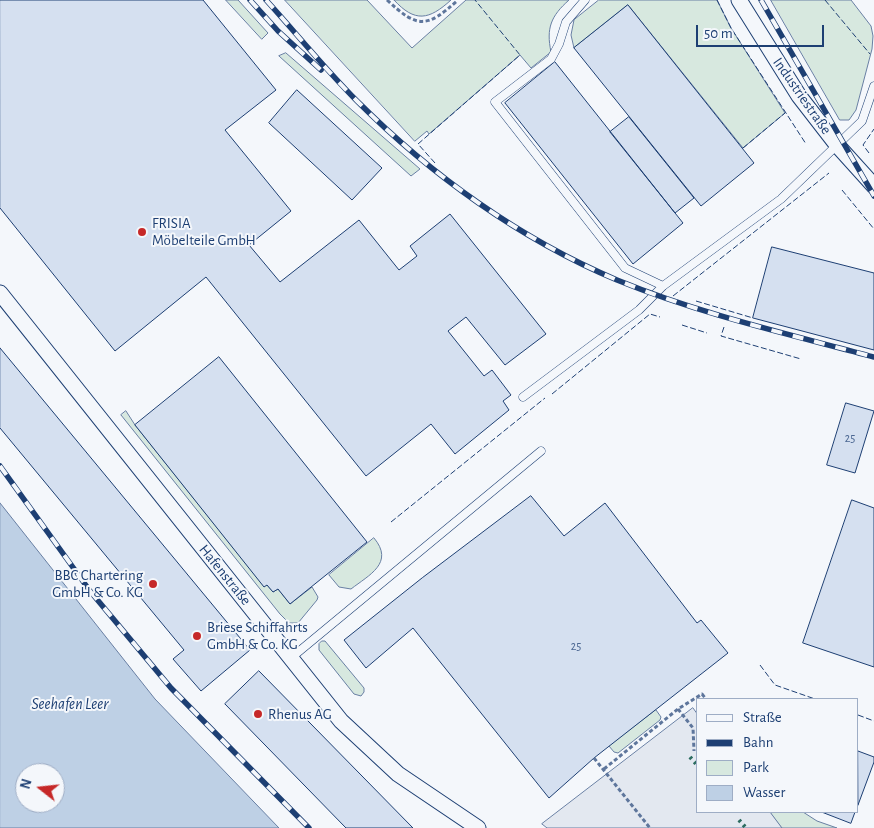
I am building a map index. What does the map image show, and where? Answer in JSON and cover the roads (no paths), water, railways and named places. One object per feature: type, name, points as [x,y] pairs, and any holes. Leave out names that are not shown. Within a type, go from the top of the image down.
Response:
[{"type":"street","name":"Industriestraße","points":[[740,0],[799,96],[837,145],[874,186]]},
{"type":"street","name":"Hafenstraße","points":[[0,293],[341,721],[398,774],[478,828]]},
{"type":"lane","points":[[585,0],[566,22],[559,44],[551,59],[495,102],[625,268],[663,286]]},
{"type":"lane","points":[[523,397],[639,310],[663,286],[781,199],[862,121],[874,86]]},
{"type":"lane","points":[[291,658],[541,451]]},
{"type":"water","name":"Seehafen Leer","points":[[0,503],[155,699],[279,828],[0,828]]},
{"type":"railway","points":[[250,0],[278,31],[321,70]]},
{"type":"railway","points":[[266,0],[345,89],[385,128],[478,203],[546,245],[581,264],[617,280],[680,303],[744,323],[874,357]]},
{"type":"railway","points":[[761,0],[874,196]]},
{"type":"railway","points":[[0,466],[90,591],[171,688],[309,828]]},
{"type":"place","name":"FRISIA Möbelteile GmbH","points":[[142,232]]},
{"type":"place","name":"BBC Chartering GmbH & Co. KG","points":[[153,584]]},
{"type":"place","name":"Briese Schiffahrts GmbH & Co. KG","points":[[197,636]]},
{"type":"place","name":"Rhenus AG","points":[[258,714]]}]
